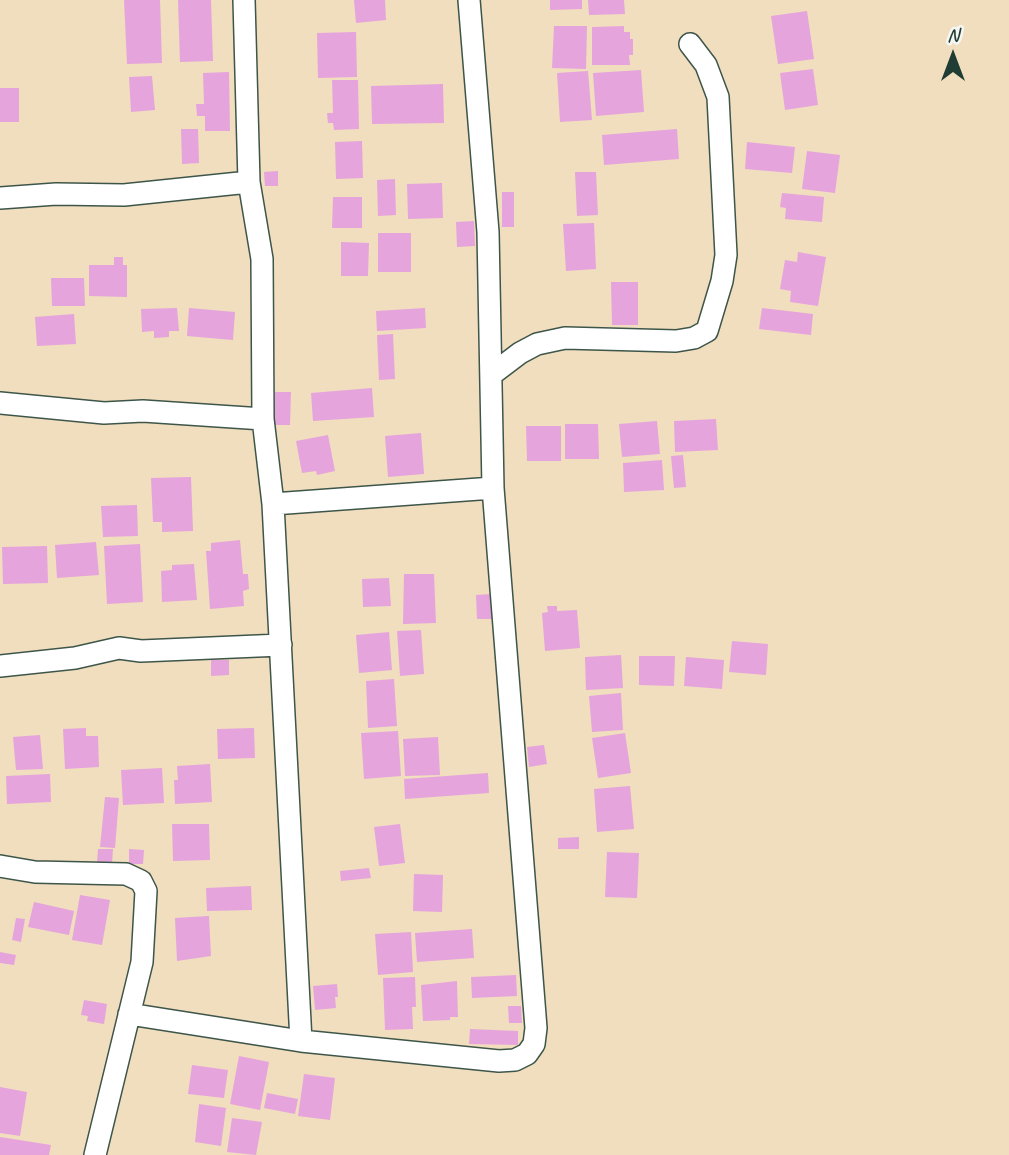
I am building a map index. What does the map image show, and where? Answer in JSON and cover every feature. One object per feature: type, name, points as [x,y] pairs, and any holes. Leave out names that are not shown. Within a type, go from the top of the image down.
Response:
[{"type":"street","points":[[244,0],[249,182],[262,258],[263,419],[273,504],[301,1041]]},
{"type":"street","points":[[130,1014],[301,1041],[499,1060],[515,1060],[527,1054],[534,1044],[536,1028],[494,488],[488,232],[469,0]]},
{"type":"street","points":[[491,375],[537,344],[565,338],[676,341],[694,338],[707,331],[722,281],[726,255],[718,97],[706,65],[690,44]]},
{"type":"street","points":[[0,198],[56,194],[124,195],[249,182]]},
{"type":"street","points":[[0,403],[104,413],[143,411],[263,419]]},
{"type":"street","points":[[273,504],[494,488]]},
{"type":"street","points":[[0,666],[75,658],[119,648],[141,651],[281,645]]},
{"type":"street","points":[[0,866],[35,873],[125,874],[141,881],[146,891],[142,962],[95,1155]]},
{"type":"building","points":[[124,0],[160,0],[162,63],[127,64]]},
{"type":"building","points":[[178,0],[211,0],[213,61],[180,62]]},
{"type":"building","points":[[354,0],[385,0],[386,20],[356,23]]},
{"type":"building","points":[[550,0],[582,0],[582,9],[550,10]]},
{"type":"building","points":[[588,0],[624,0],[625,14],[589,15]]},
{"type":"building","points":[[807,11],[814,59],[778,64],[771,16]]},
{"type":"building","points":[[554,26],[587,26],[586,69],[552,68]]},
{"type":"building","points":[[624,26],[624,32],[630,32],[630,39],[633,39],[633,55],[629,55],[630,65],[592,65],[592,27]]},
{"type":"building","points":[[356,32],[357,77],[318,78],[317,33]]},
{"type":"building","points":[[813,69],[818,105],[785,110],[780,73]]},
{"type":"building","points":[[641,70],[644,112],[596,116],[593,73]]},
{"type":"building","points":[[588,71],[592,120],[560,122],[557,73]]},
{"type":"building","points":[[229,72],[230,131],[205,131],[205,116],[197,116],[196,104],[204,104],[203,73]]},
{"type":"building","points":[[152,76],[155,110],[131,112],[129,77]]},
{"type":"building","points":[[332,80],[358,80],[359,129],[334,130],[333,123],[328,123],[327,113],[333,113]]},
{"type":"building","points":[[443,84],[444,123],[372,124],[371,86]]},
{"type":"building","points":[[0,88],[19,88],[19,122],[0,122]]},
{"type":"building","points":[[181,129],[198,129],[199,163],[182,164]]},
{"type":"building","points":[[677,129],[679,159],[604,165],[602,135]]},
{"type":"building","points":[[362,141],[363,178],[336,179],[335,142]]},
{"type":"building","points":[[747,142],[795,147],[792,173],[745,169]]},
{"type":"building","points":[[807,151],[840,155],[835,193],[802,189]]},
{"type":"building","points":[[278,171],[278,186],[265,186],[264,172]]},
{"type":"building","points":[[575,172],[596,172],[598,215],[577,216]]},
{"type":"building","points":[[395,179],[396,215],[378,216],[377,180]]},
{"type":"building","points":[[442,183],[443,218],[408,219],[407,184]]},
{"type":"building","points":[[502,192],[514,192],[514,227],[502,227]]},
{"type":"building","points":[[782,193],[824,197],[822,222],[785,219],[786,208],[780,207]]},
{"type":"building","points":[[333,197],[362,197],[362,228],[332,228]]},
{"type":"building","points":[[474,221],[475,246],[457,247],[456,222]]},
{"type":"building","points":[[594,223],[596,269],[566,271],[563,224]]},
{"type":"building","points":[[378,233],[411,233],[411,272],[378,272]]},
{"type":"building","points":[[341,242],[369,243],[368,276],[341,276]]},
{"type":"building","points":[[798,252],[826,257],[818,306],[790,302],[791,291],[780,289],[785,260],[797,262]]},
{"type":"building","points":[[114,257],[123,257],[123,265],[127,265],[127,297],[89,296],[89,265],[114,265]]},
{"type":"building","points":[[51,278],[84,278],[85,306],[52,306]]},
{"type":"building","points":[[611,282],[638,282],[638,325],[612,325]]},
{"type":"building","points":[[177,308],[179,331],[169,331],[169,337],[154,338],[154,331],[142,332],[141,309]]},
{"type":"building","points":[[189,308],[235,312],[233,340],[187,336]]},
{"type":"building","points":[[425,308],[426,328],[377,331],[376,311]]},
{"type":"building","points":[[762,308],[813,314],[811,335],[759,329]]},
{"type":"building","points":[[74,314],[76,344],[37,346],[35,317]]},
{"type":"building","points":[[393,334],[395,379],[379,380],[377,335]]},
{"type":"building","points":[[372,388],[374,417],[313,421],[311,393]]},
{"type":"building","points":[[275,392],[291,392],[290,425],[275,425]]},
{"type":"building","points":[[716,419],[718,450],[675,452],[674,421]]},
{"type":"building","points":[[657,421],[660,454],[622,457],[619,424]]},
{"type":"building","points":[[565,424],[598,424],[599,459],[565,459]]},
{"type":"building","points":[[526,426],[561,426],[561,461],[527,461]]},
{"type":"building","points":[[421,433],[424,474],[388,477],[385,436]]},
{"type":"building","points":[[328,435],[335,471],[317,475],[316,471],[302,473],[296,441]]},
{"type":"building","points":[[683,455],[686,487],[674,488],[671,456]]},
{"type":"building","points":[[662,460],[664,490],[624,492],[623,463]]},
{"type":"building","points":[[191,477],[193,531],[162,532],[162,522],[153,522],[151,478]]},
{"type":"building","points":[[137,505],[138,536],[103,537],[101,506]]},
{"type":"building","points":[[240,540],[243,574],[248,574],[249,589],[243,591],[244,606],[210,609],[206,551],[211,551],[211,543]]},
{"type":"building","points":[[96,542],[99,575],[57,578],[55,545]]},
{"type":"building","points":[[140,544],[143,602],[107,604],[104,546]]},
{"type":"building","points":[[47,546],[48,583],[3,584],[2,547]]},
{"type":"building","points":[[194,564],[197,600],[162,602],[161,571],[172,570],[172,565]]},
{"type":"building","points":[[404,574],[434,574],[436,623],[403,624]]},
{"type":"building","points":[[389,578],[391,606],[363,607],[362,579]]},
{"type":"building","points":[[491,594],[492,619],[477,619],[476,595]]},
{"type":"building","points":[[547,606],[557,606],[557,611],[577,610],[580,648],[545,651],[542,613],[548,612]]},
{"type":"building","points":[[421,630],[424,674],[400,676],[397,631]]},
{"type":"building","points":[[389,632],[392,670],[359,673],[356,635]]},
{"type":"building","points":[[732,641],[768,644],[766,675],[729,672]]},
{"type":"building","points":[[621,655],[623,688],[586,690],[585,657]]},
{"type":"building","points":[[639,656],[675,656],[674,686],[639,685]]},
{"type":"building","points":[[686,657],[724,660],[722,689],[684,686]]},
{"type":"building","points":[[211,660],[229,660],[229,675],[211,676]]},
{"type":"building","points":[[394,679],[397,726],[368,728],[366,681]]},
{"type":"building","points":[[621,693],[623,730],[592,732],[589,696]]},
{"type":"building","points":[[86,728],[86,736],[98,736],[99,767],[65,769],[63,729]]},
{"type":"building","points":[[254,728],[255,758],[218,759],[217,729]]},
{"type":"building","points":[[398,731],[401,776],[364,779],[361,733]]},
{"type":"building","points":[[625,733],[631,773],[598,778],[592,738]]},
{"type":"building","points":[[40,735],[43,769],[16,770],[13,737]]},
{"type":"building","points":[[438,737],[440,775],[405,776],[403,739]]},
{"type":"building","points":[[544,745],[547,764],[529,767],[527,747]]},
{"type":"building","points":[[210,764],[212,802],[175,804],[174,780],[178,780],[177,766]]},
{"type":"building","points":[[162,768],[164,803],[123,805],[121,770]]},
{"type":"building","points":[[488,773],[489,793],[405,799],[404,779]]},
{"type":"building","points":[[50,774],[51,802],[7,804],[6,776]]},
{"type":"building","points":[[630,786],[634,829],[597,832],[594,789]]},
{"type":"building","points":[[105,797],[119,798],[115,848],[100,847]]},
{"type":"building","points":[[172,824],[209,824],[210,860],[173,861]]},
{"type":"building","points":[[400,824],[405,863],[379,866],[374,827]]},
{"type":"building","points":[[579,837],[579,849],[558,849],[558,838]]},
{"type":"building","points":[[98,849],[113,849],[112,864],[97,863]]},
{"type":"building","points":[[129,849],[144,850],[143,864],[129,864]]},
{"type":"building","points":[[607,852],[639,853],[637,898],[605,897]]},
{"type":"building","points":[[369,868],[371,878],[341,881],[340,871]]},
{"type":"building","points":[[414,874],[443,875],[442,912],[413,911]]},
{"type":"building","points":[[251,886],[252,910],[207,911],[206,888]]},
{"type":"building","points":[[80,895],[110,900],[102,945],[72,940]]},
{"type":"building","points":[[34,902],[74,911],[69,935],[28,927]]},
{"type":"building","points":[[209,916],[211,956],[177,961],[175,918]]},
{"type":"building","points":[[16,918],[25,919],[21,942],[12,940]]},
{"type":"building","points":[[472,929],[474,958],[417,962],[415,933]]},
{"type":"building","points":[[411,932],[413,972],[378,975],[375,934]]},
{"type":"building","points":[[0,952],[16,955],[14,965],[0,963]]},
{"type":"building","points":[[516,975],[517,996],[472,998],[471,977]]},
{"type":"building","points":[[415,977],[416,1007],[412,1007],[413,1029],[385,1030],[383,978]]},
{"type":"building","points":[[457,981],[458,1017],[423,1021],[421,985]]},
{"type":"building","points":[[337,984],[336,1008],[315,1010],[313,986]]},
{"type":"building","points":[[84,1000],[107,1004],[104,1024],[87,1021],[88,1016],[81,1015]]},
{"type":"building","points":[[508,1006],[521,1006],[522,1023],[509,1023]]},
{"type":"building","points":[[470,1029],[518,1031],[518,1045],[469,1044]]},
{"type":"building","points":[[239,1056],[269,1062],[260,1110],[230,1104]]},
{"type":"building","points":[[192,1065],[228,1070],[224,1098],[188,1094]]},
{"type":"building","points":[[304,1074],[335,1078],[330,1120],[298,1116]]},
{"type":"building","points":[[0,1087],[27,1092],[20,1136],[0,1133]]},
{"type":"building","points":[[267,1093],[298,1099],[295,1114],[264,1108]]},
{"type":"building","points":[[199,1104],[226,1108],[221,1146],[195,1142]]},
{"type":"building","points":[[232,1118],[262,1122],[256,1155],[227,1152]]},
{"type":"building","points":[[0,1137],[51,1145],[49,1155],[0,1155]]}]
